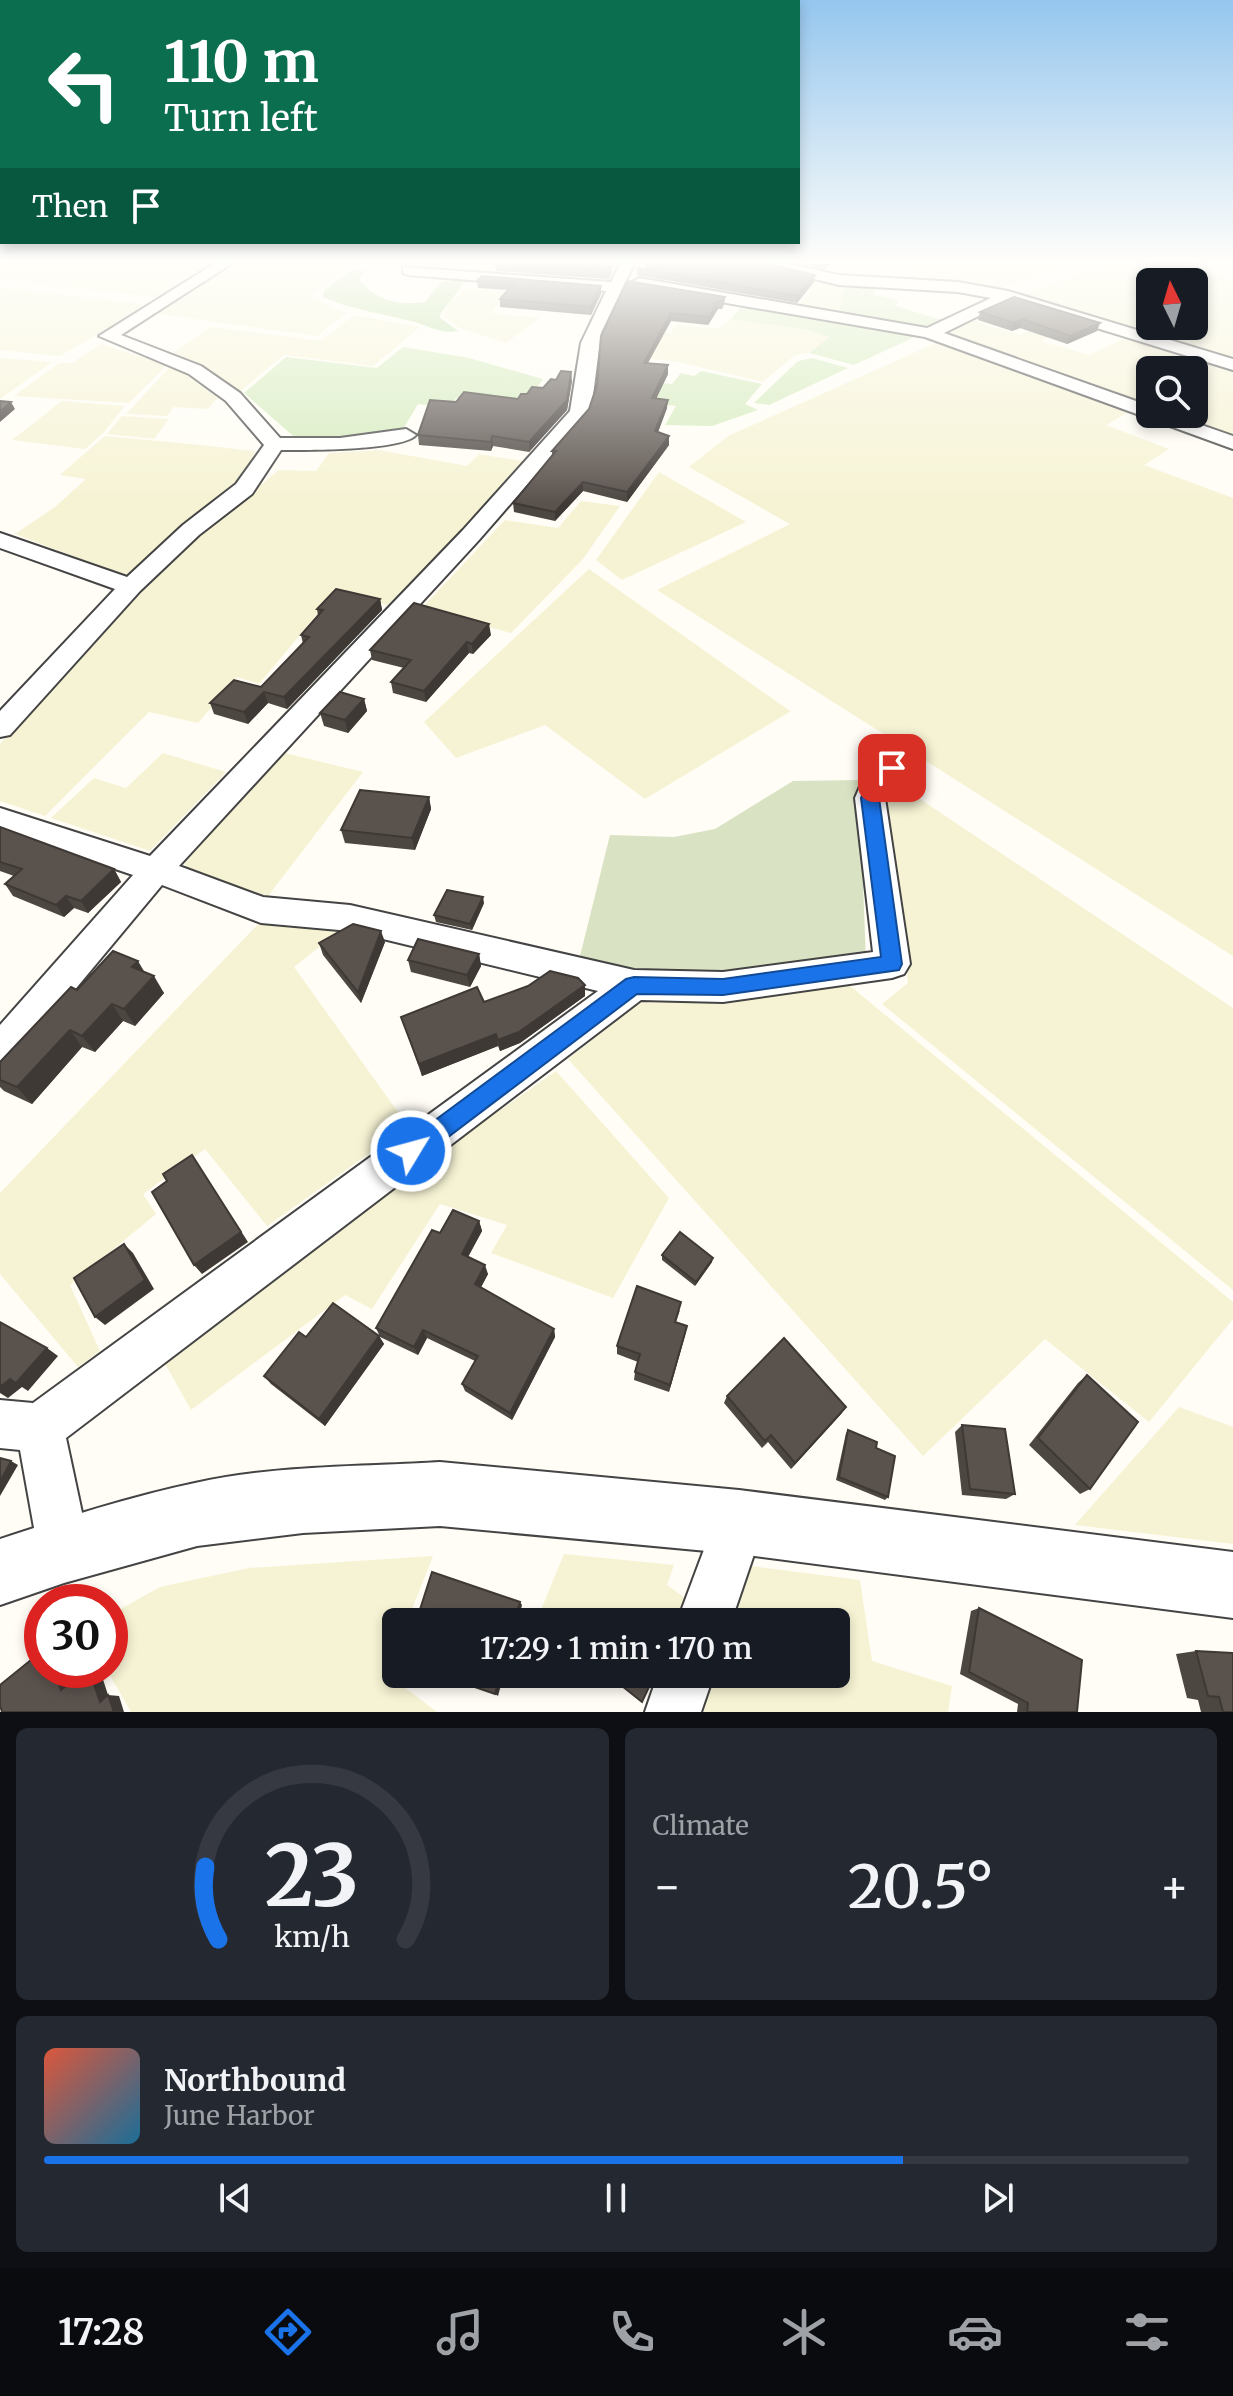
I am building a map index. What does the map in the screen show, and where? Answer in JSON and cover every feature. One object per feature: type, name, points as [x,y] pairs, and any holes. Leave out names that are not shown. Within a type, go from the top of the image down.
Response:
[{"type":"street","points":[[128,344],[195,370],[233,397],[274,444],[340,444],[406,435]]},
{"type":"street","points":[[0,1052],[156,870],[471,535],[579,413],[586,397],[585,361],[589,344]]},
{"type":"street","points":[[959,344],[1136,409]]},
{"type":"street","points":[[1164,344],[1233,365]]},
{"type":"street","points":[[1191,428],[1233,443]]},
{"type":"street","points":[[0,728],[131,586],[191,530],[244,489],[261,468],[274,444]]},
{"type":"street","points":[[0,540],[131,586]]},
{"type":"street","points":[[0,819],[156,870],[261,910],[350,918],[634,985],[723,987],[892,964],[870,798],[878,777],[892,768]]},
{"type":"street","points":[[64,1550],[20,1426],[634,985]]},
{"type":"street","points":[[0,1572],[64,1550],[197,1514],[303,1501],[440,1494],[739,1522],[1233,1585]]},
{"type":"street","points":[[709,1608],[739,1522]]},
{"type":"street","points":[[673,1712],[681,1688]]},
{"type":"shaded area","points":[[0,344],[81,344],[60,356],[0,350]]},
{"type":"shaded area","points":[[101,344],[167,365],[129,403],[14,396],[59,363],[72,363]]},
{"type":"shaded area","points":[[187,344],[400,344],[373,366],[284,355],[238,393],[210,370],[172,354]]},
{"type":"shaded area","points":[[654,344],[821,344],[808,353],[795,355],[763,382],[678,362],[646,358]]},
{"type":"shaded area","points":[[938,344],[1129,412],[1106,425],[1169,449],[1144,465],[1233,498],[1233,956],[657,590],[790,524],[689,467],[728,436]]},
{"type":"shaded area","points":[[978,344],[1051,344],[1089,355],[1112,344],[1150,344],[1190,356],[1136,356],[1136,402]]},
{"type":"shaded area","points":[[1186,344],[1233,344],[1233,358]]},
{"type":"shaded area","points":[[0,358],[52,362],[0,399]]},
{"type":"shaded area","points":[[1208,361],[1233,369],[1233,437],[1208,428]]},
{"type":"shaded area","points":[[172,365],[220,395],[208,409],[174,407],[167,416],[126,414]]},
{"type":"shaded area","points":[[62,401],[124,406],[105,431],[85,449],[12,440]]},
{"type":"shaded area","points":[[122,416],[169,419],[154,439],[107,434]]},
{"type":"shaded area","points":[[105,436],[255,451],[246,471],[233,486],[178,529],[127,577],[15,534],[55,507],[86,479],[60,475]]},
{"type":"shaded area","points":[[379,450],[467,466],[479,454],[527,462],[391,606],[335,593],[259,684],[237,677],[198,723],[149,712],[45,816],[0,801],[0,744],[93,639],[171,560],[279,470],[316,471],[329,453]]},
{"type":"shaded area","points":[[659,472],[746,522],[622,580],[596,560]]},
{"type":"shaded area","points":[[581,501],[620,506],[583,559],[511,633],[421,609],[505,520],[558,528]]},
{"type":"shaded area","points":[[589,569],[791,711],[645,799],[545,725],[456,758],[424,722]]},
{"type":"shaded area","points":[[281,752],[363,772],[268,896],[187,870],[183,857]]},
{"type":"shaded area","points":[[163,753],[226,772],[150,851],[51,818],[94,778],[126,788]]},
{"type":"shaded area","points":[[893,781],[1233,1008],[1233,1290],[882,1004],[908,983],[886,795]]},
{"type":"shaded area","points":[[262,920],[346,926],[294,967],[408,1126],[267,1226],[205,1149],[143,1194],[156,1214],[70,1285],[100,1351],[78,1367],[0,1274],[0,1193]]},
{"type":"shaded area","points":[[849,985],[1233,1302],[1233,1319],[1149,1422],[1045,1339],[923,1456],[568,1059],[647,997],[732,1000]]},
{"type":"shaded area","points":[[556,1071],[669,1198],[613,1298],[491,1253],[507,1225],[440,1204],[372,1309],[345,1295],[191,1410],[158,1351]]},
{"type":"shaded area","points":[[1179,1407],[1233,1427],[1233,1544],[1075,1525]]},
{"type":"shaded area","points":[[564,1554],[674,1565],[667,1585],[689,1601],[686,1608],[542,1608]]},
{"type":"shaded area","points":[[433,1556],[413,1608],[382,1608],[382,1688],[405,1688],[437,1712],[131,1712],[117,1688],[128,1688],[128,1605],[160,1587],[249,1568]]},
{"type":"shaded area","points":[[751,1566],[860,1580],[872,1661],[952,1686],[948,1712],[693,1712],[702,1688],[850,1688],[850,1608],[734,1608]]},
{"type":"green space","points":[[821,344],[900,344],[854,365],[809,353]]},
{"type":"green space","points":[[403,347],[469,358],[543,379],[528,399],[513,404],[456,398],[449,408],[418,404],[402,431],[299,441],[244,393],[286,357],[377,368]]},
{"type":"green space","points":[[812,358],[848,368],[769,405],[754,403],[798,361]]},
{"type":"green space","points":[[701,371],[762,384],[745,404],[758,410],[712,426],[665,425],[676,406],[626,400],[638,381],[672,384],[681,373],[694,376]]},
{"type":"green space","points":[[859,780],[866,961],[679,976],[579,960],[610,835],[674,837],[715,829],[793,781]]},
{"type":"building","points":[[600,344],[654,344],[644,363],[668,365],[652,398],[668,400],[655,431],[669,436],[627,492],[583,482],[555,512],[513,503],[589,409],[597,385]]},
{"type":"building","points":[[561,371],[571,372],[567,400],[529,442],[492,436],[491,442],[418,435],[430,400],[456,402],[464,392],[518,399],[532,387],[543,388],[551,379],[556,380]]},
{"type":"building","points":[[0,401],[11,402],[0,412]]},
{"type":"building","points":[[336,589],[380,599],[284,697],[264,692],[244,712],[210,703],[234,680],[261,687],[309,637],[301,635],[323,610],[317,609]]},
{"type":"building","points":[[414,603],[489,624],[472,644],[467,642],[424,691],[391,682],[411,660],[370,650]]},
{"type":"building","points":[[340,692],[364,699],[345,720],[320,713]]},
{"type":"building","points":[[360,790],[429,797],[412,838],[341,830]]},
{"type":"building","points":[[0,827],[114,869],[81,901],[66,896],[56,905],[5,884],[22,869],[0,862]]},
{"type":"building","points":[[447,890],[483,897],[470,924],[434,915]]},
{"type":"building","points":[[353,924],[381,931],[358,992],[319,943]]},
{"type":"building","points":[[418,939],[479,954],[467,975],[408,960]]},
{"type":"building","points":[[113,951],[138,961],[132,967],[154,976],[124,1009],[112,1004],[82,1036],[70,1030],[17,1087],[0,1080],[0,1062],[71,987],[77,990]]},
{"type":"building","points":[[550,971],[578,978],[585,985],[519,1032],[498,1040],[496,1034],[419,1064],[401,1017],[477,987],[484,1002],[528,986]]},
{"type":"building","points":[[192,1155],[241,1232],[194,1265],[152,1192],[167,1181],[163,1174]]},
{"type":"building","points":[[453,1210],[479,1221],[462,1254],[485,1265],[475,1284],[554,1329],[510,1413],[462,1384],[478,1356],[423,1330],[414,1347],[376,1328],[432,1230],[440,1233]]},
{"type":"building","points":[[680,1232],[713,1258],[696,1282],[662,1255]]},
{"type":"building","points":[[124,1244],[145,1280],[95,1317],[74,1278]]},
{"type":"building","points":[[637,1286],[681,1302],[675,1322],[687,1326],[670,1385],[635,1372],[640,1354],[617,1346]]},
{"type":"building","points":[[333,1303],[379,1336],[319,1419],[264,1376],[299,1332],[306,1337]]},
{"type":"building","points":[[0,1322],[47,1348],[16,1383],[10,1379],[0,1387]]},
{"type":"building","points":[[784,1338],[846,1407],[795,1463],[771,1435],[765,1441],[727,1396]]},
{"type":"building","points":[[1087,1375],[1138,1422],[1090,1489],[1038,1438]]},
{"type":"building","points":[[962,1425],[1005,1429],[1015,1494],[970,1489]]},
{"type":"building","points":[[848,1430],[877,1442],[876,1448],[895,1456],[888,1497],[839,1477]]},
{"type":"building","points":[[0,1458],[11,1461],[0,1482]]},
{"type":"building","points":[[432,1572],[520,1602],[518,1608],[420,1608]]},
{"type":"building","points":[[979,1608],[1082,1660],[1077,1712],[1027,1712],[1028,1703],[969,1672]]},
{"type":"building","points":[[1196,1651],[1233,1653],[1233,1712],[1223,1712],[1219,1697],[1208,1696]]},
{"type":"building","points":[[24,1666],[24,1688],[95,1688],[100,1702],[108,1695],[114,1712],[2,1712],[0,1685]]},
{"type":"building","points":[[478,1688],[497,1688],[495,1694]]},
{"type":"building","points":[[624,1688],[648,1688],[642,1702]]},
{"type":"route","points":[[411,1151],[634,985],[723,987],[892,964],[870,798],[878,777],[892,768]]}]
